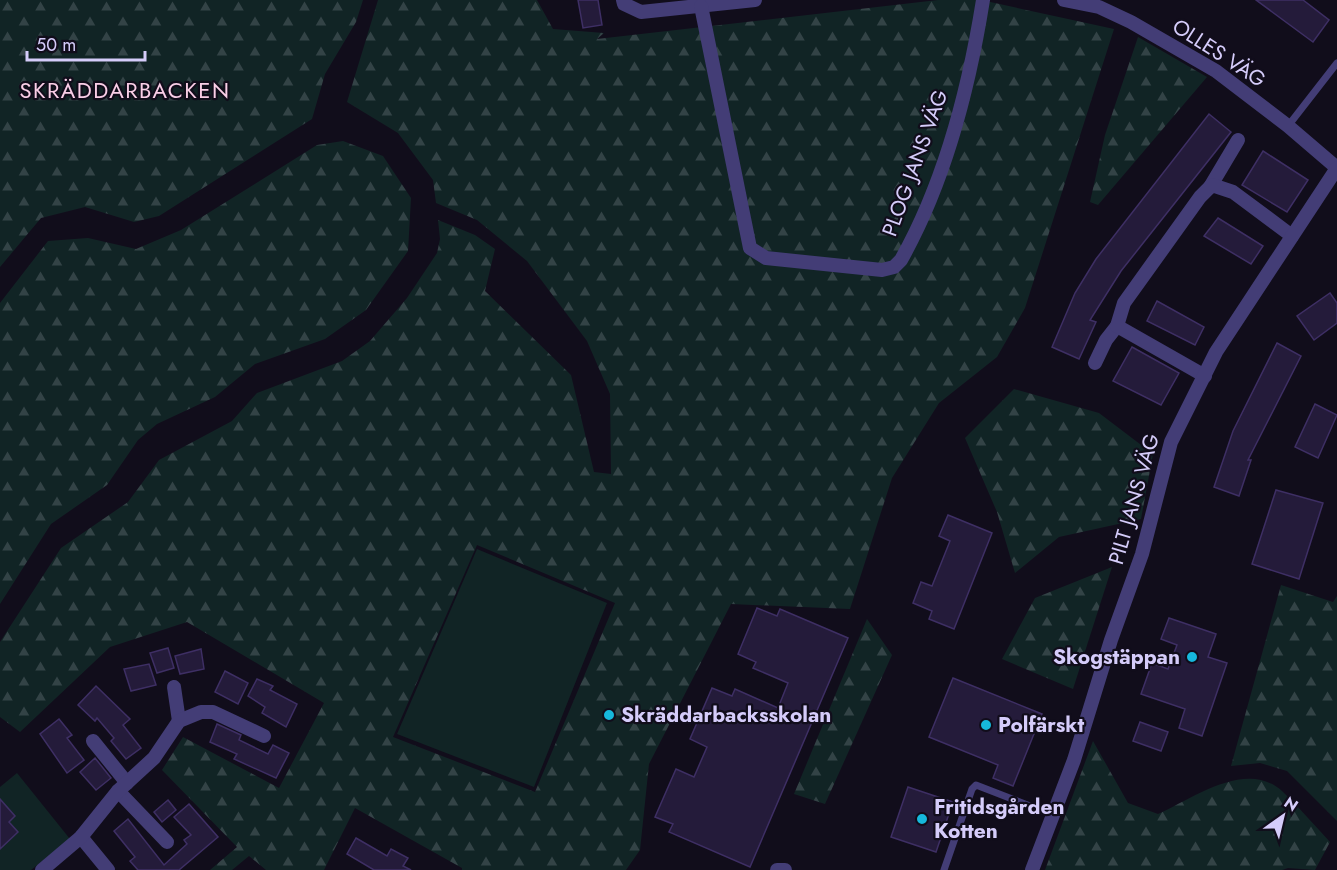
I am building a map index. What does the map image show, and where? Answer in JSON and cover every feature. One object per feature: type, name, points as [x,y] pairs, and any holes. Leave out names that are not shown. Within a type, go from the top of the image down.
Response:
[{"type":"street","points":[[623,2],[641,12],[755,0]]},
{"type":"street","name":"PLOG JANS VÄG","points":[[701,6],[750,248],[766,258],[882,270],[894,267],[901,260],[937,177],[962,99],[984,0]]},
{"type":"street","name":"OLLES VÄG","points":[[1064,0],[1099,4],[1216,71],[1288,126],[1337,168]]},
{"type":"street","points":[[1095,363],[1106,340],[1118,326],[1124,303],[1210,187],[1238,140]]},
{"type":"street","name":"PILT JANS VÄG","points":[[1032,870],[1142,554],[1171,442],[1216,352],[1337,168]]},
{"type":"street","points":[[1210,187],[1212,185],[1233,192],[1292,236]]},
{"type":"street","points":[[1118,326],[1205,376]]},
{"type":"street","points":[[174,687],[179,721]]},
{"type":"street","points":[[42,870],[81,837],[123,787],[154,758],[179,721],[201,712],[213,712],[264,736]]},
{"type":"street","points":[[93,741],[123,787],[166,842]]},
{"type":"street","points":[[81,837],[108,870]]},
{"type":"street","points":[[777,870],[785,870]]},
{"type":"lane","points":[[1288,126],[1337,63]]},
{"type":"lane","points":[[944,870],[972,789],[976,784],[1053,815]]},
{"type":"green space","points":[[0,0],[363,0],[356,22],[325,74],[312,119],[159,216],[134,222],[85,207],[41,218],[0,267]]},
{"type":"green space","points":[[378,0],[537,0],[553,29],[604,33],[597,39],[938,0],[981,0],[1114,29],[1025,308],[997,357],[939,403],[892,478],[850,609],[731,604],[649,764],[640,850],[626,870],[462,870],[355,808],[324,870],[266,870],[249,856],[232,870],[210,870],[237,847],[162,770],[183,737],[279,788],[324,703],[187,622],[110,647],[20,732],[0,717],[0,642],[61,548],[128,502],[159,460],[232,421],[257,393],[342,361],[370,341],[407,298],[437,253],[440,239],[438,220],[475,235],[495,249],[485,291],[571,375],[594,472],[611,474],[610,394],[587,341],[527,261],[477,220],[436,203],[433,180],[398,133],[347,102]],"holes":[[[477,545],[615,603],[535,792],[393,737]]]},
{"type":"green space","points":[[1138,37],[1207,77],[1098,205],[1090,202],[1105,135]]},
{"type":"green space","points":[[343,141],[383,156],[411,198],[408,251],[366,310],[325,339],[255,364],[215,397],[157,424],[138,440],[107,485],[51,524],[0,604],[0,303],[48,241],[88,238],[136,249],[181,230],[317,145]]},
{"type":"green space","points":[[1014,389],[1099,413],[1153,454],[1141,519],[1059,537],[1015,573],[997,512],[965,438]]},
{"type":"green space","points":[[477,549],[607,603],[534,787],[397,734]]},
{"type":"green space","points":[[1112,567],[1073,689],[1002,659],[1035,598]]},
{"type":"green space","points":[[1281,585],[1333,602],[1337,596],[1337,821],[1287,771],[1260,763],[1231,766]]},
{"type":"green space","points":[[867,619],[892,655],[825,804],[794,794]]},
{"type":"green space","points":[[1093,741],[1128,803],[1158,814],[1220,784],[1252,779],[1268,782],[1282,791],[1330,842],[1315,870],[1288,868],[1282,870],[1045,870]]},
{"type":"green space","points":[[17,773],[70,839],[31,870],[0,870],[0,787]]},
{"type":"building","points":[[578,0],[598,0],[602,25],[583,28]]},
{"type":"building","points":[[1256,0],[1303,0],[1329,20],[1313,42]]},
{"type":"building","points":[[1209,114],[1231,132],[1121,271],[1090,320],[1096,322],[1079,359],[1052,347],[1075,293],[1096,259]]},
{"type":"building","points":[[1263,151],[1308,180],[1287,212],[1242,185]]},
{"type":"building","points":[[1218,218],[1263,246],[1251,264],[1204,236]]},
{"type":"building","points":[[1330,293],[1337,303],[1337,323],[1314,340],[1297,316]]},
{"type":"building","points":[[1157,301],[1204,327],[1195,345],[1147,321]]},
{"type":"building","points":[[1277,343],[1301,356],[1248,460],[1251,460],[1239,496],[1214,487],[1233,431]]},
{"type":"building","points":[[1132,347],[1179,373],[1161,405],[1113,381]]},
{"type":"building","points":[[1315,404],[1337,415],[1318,458],[1295,447]]},
{"type":"building","points":[[1276,490],[1323,503],[1299,579],[1252,564]]},
{"type":"building","points":[[948,515],[992,533],[954,629],[929,619],[932,611],[913,603],[921,582],[932,586],[950,541],[939,536]]},
{"type":"building","points":[[757,608],[777,616],[780,609],[848,638],[750,867],[669,832],[673,824],[655,817],[676,769],[694,777],[707,747],[690,739],[712,688],[732,696],[735,689],[778,708],[788,683],[753,668],[756,662],[738,654]]},
{"type":"building","points":[[1169,618],[1216,634],[1208,657],[1227,663],[1202,736],[1179,728],[1185,709],[1141,694],[1152,663],[1168,669],[1177,645],[1161,639]]},
{"type":"building","points":[[168,648],[174,668],[157,673],[150,653]]},
{"type":"building","points":[[201,649],[204,669],[180,674],[175,656]]},
{"type":"building","points":[[149,664],[156,685],[131,691],[124,669]]},
{"type":"building","points":[[225,671],[248,683],[238,704],[215,692]]},
{"type":"building","name":"Polfärskt","points":[[953,678],[1042,714],[1013,786],[993,778],[998,765],[929,737]]},
{"type":"building","points":[[257,679],[273,686],[270,690],[297,704],[286,727],[262,713],[265,707],[248,696]]},
{"type":"building","points":[[96,686],[130,719],[123,725],[141,748],[126,759],[111,741],[114,738],[97,718],[95,721],[78,705]]},
{"type":"building","points":[[59,719],[72,735],[67,738],[84,760],[67,773],[40,734]]},
{"type":"building","points":[[1140,722],[1168,732],[1161,751],[1133,741]]},
{"type":"building","points":[[217,724],[241,735],[239,740],[268,754],[273,745],[289,753],[276,778],[234,759],[237,754],[210,742]]},
{"type":"building","points":[[95,758],[111,778],[96,790],[80,772]]},
{"type":"building","name":"Fritidsgården Kotten","points":[[908,787],[953,802],[936,852],[891,837]]},
{"type":"building","points":[[0,799],[15,816],[9,822],[18,832],[0,849]]},
{"type":"building","points":[[168,800],[176,810],[162,822],[154,812]]},
{"type":"building","points":[[189,804],[218,837],[179,870],[138,870],[130,861],[135,857],[114,831],[128,819],[164,865],[187,844],[184,840],[191,835],[174,817]]},
{"type":"building","points":[[356,838],[387,856],[391,849],[408,858],[403,866],[411,870],[374,870],[347,854]]},
{"type":"place","name":"Skogstäppan","points":[[1192,657]]},
{"type":"place","name":"Skräddarbacksskolan","points":[[609,715]]},
{"type":"place","name":"Polfärskt","points":[[986,725]]},
{"type":"place","name":"Fritidsgården Kotten","points":[[922,819]]},
{"type":"district","name":"SKRÄDDARBACKEN","points":[[125,90]]}]
